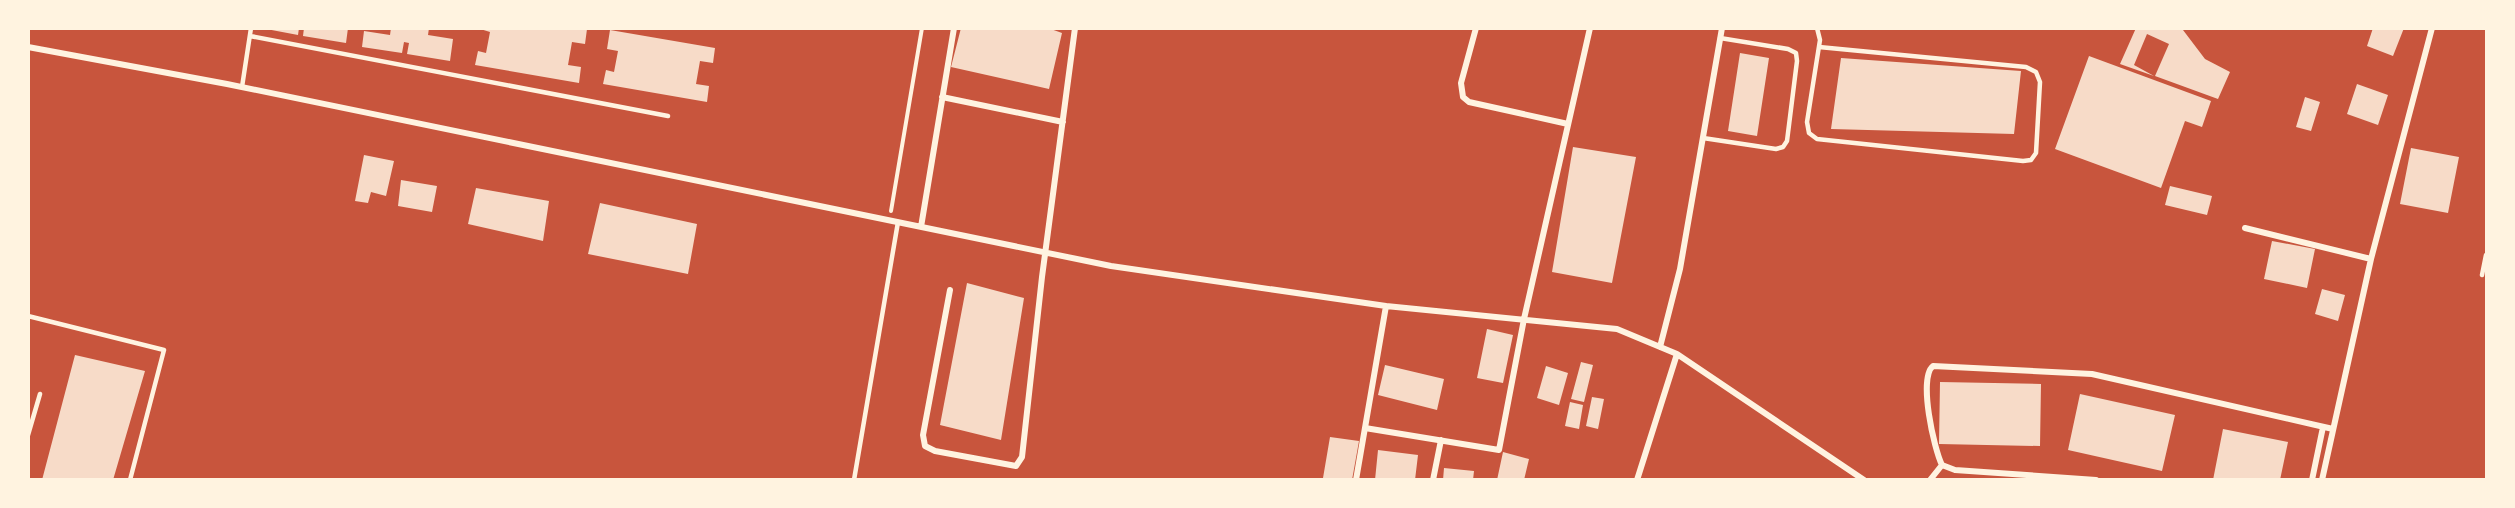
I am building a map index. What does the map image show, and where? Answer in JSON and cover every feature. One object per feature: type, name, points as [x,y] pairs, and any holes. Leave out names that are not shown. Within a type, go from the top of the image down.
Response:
[{"type":"street","points":[[921,226],[954,28]]},
{"type":"street","points":[[950,290],[923,435],[925,446],[935,451],[1004,466],[1016,466],[1022,457],[1045,252],[1075,28]]},
{"type":"street","points":[[1365,428],[1498,450],[1524,319],[1590,28]]},
{"type":"street","points":[[1660,347],[1680,269],[1722,28]]},
{"type":"street","points":[[2322,480],[2371,259],[2432,28]]},
{"type":"street","points":[[1475,29],[1461,83],[1463,97],[1469,102],[1568,124]]},
{"type":"street","points":[[28,47],[242,87],[1111,266],[1386,306],[1617,329],[1677,354],[1864,480]]},
{"type":"street","points":[[942,97],[1063,122]]},
{"type":"street","points":[[2246,228],[2371,259]]},
{"type":"street","points":[[1356,480],[1386,306]]},
{"type":"street","points":[[1637,480],[1677,354]]},
{"type":"street","points":[[2096,480],[1955,470],[1942,465],[1935,450],[1926,376],[1928,369],[1933,366],[2092,374],[2333,429]]},
{"type":"street","points":[[2312,480],[2323,427]]},
{"type":"street","points":[[1433,480],[1441,440]]},
{"type":"street","points":[[1930,480],[1942,465]]},
{"type":"lane","points":[[242,87],[251,28]]},
{"type":"lane","points":[[1817,28],[1820,40],[1807,122],[1809,133],[1817,139],[2023,161],[2031,159],[2036,153],[2040,82],[2036,72],[2026,67],[1819,47]]},
{"type":"lane","points":[[250,36],[668,116]]},
{"type":"lane","points":[[1703,138],[1776,149],[1783,147],[1787,141],[1797,61],[1796,53],[1788,49],[1720,38]]},
{"type":"lane","points":[[855,480],[897,222]]},
{"type":"lane","points":[[2482,274],[2487,255]]},
{"type":"lane","points":[[28,316],[164,350],[130,480]]},
{"type":"lane","points":[[28,435],[40,394]]},
{"type":"path","points":[[889,220],[922,28]]},
{"type":"building","points":[[261,28],[299,28],[298,35]]},
{"type":"building","points":[[304,28],[348,28],[346,43],[303,36]]},
{"type":"building","points":[[391,28],[429,28],[428,35],[453,39],[450,61],[407,54],[409,43],[404,42],[402,53],[362,47],[364,31],[390,35]]},
{"type":"building","points":[[477,28],[587,29],[585,44],[572,42],[568,65],[581,67],[579,83],[475,65],[478,51],[486,53],[490,32]]},
{"type":"building","points":[[961,28],[1048,28],[1062,33],[1049,89],[951,67]]},
{"type":"building","points":[[2136,28],[2183,30],[2205,59],[2230,72],[2218,99],[2155,76],[2169,44],[2147,34],[2134,65],[2154,76],[2120,64]]},
{"type":"building","points":[[2373,28],[2404,28],[2393,56],[2367,46]]},
{"type":"building","points":[[610,30],[715,48],[713,63],[700,61],[696,84],[709,86],[707,102],[603,84],[606,70],[614,72],[618,51],[607,49]]},
{"type":"building","points":[[1740,53],[1769,58],[1757,136],[1728,131]]},
{"type":"building","points":[[2089,56],[2211,101],[2202,127],[2185,121],[2161,188],[2055,149]]},
{"type":"building","points":[[1841,58],[2021,71],[2014,134],[1831,129]]},
{"type":"building","points":[[2357,84],[2388,95],[2378,125],[2347,114]]},
{"type":"building","points":[[2305,97],[2320,102],[2311,131],[2296,127]]},
{"type":"building","points":[[1573,147],[1636,157],[1612,283],[1552,272]]},
{"type":"building","points":[[2411,148],[2459,157],[2448,213],[2400,204]]},
{"type":"building","points":[[364,155],[394,161],[386,196],[371,192],[368,203],[355,201]]},
{"type":"building","points":[[401,180],[437,186],[432,212],[398,206]]},
{"type":"building","points":[[2170,186],[2212,196],[2207,215],[2165,205]]},
{"type":"building","points":[[476,188],[549,201],[543,241],[468,224]]},
{"type":"building","points":[[600,203],[697,224],[688,274],[588,254]]},
{"type":"building","points":[[2272,241],[2315,249],[2307,288],[2264,279]]},
{"type":"building","points":[[967,283],[1024,298],[1001,440],[940,425]]},
{"type":"building","points":[[2322,289],[2345,295],[2338,321],[2315,314]]},
{"type":"building","points":[[1487,329],[1513,335],[1503,383],[1477,378]]},
{"type":"building","points":[[75,355],[145,371],[113,480],[42,480]]},
{"type":"building","points":[[1581,362],[1593,365],[1584,402],[1571,399]]},
{"type":"building","points":[[1385,365],[1444,379],[1437,410],[1378,395]]},
{"type":"building","points":[[1546,366],[1568,373],[1559,405],[1537,398]]},
{"type":"building","points":[[1940,382],[2041,384],[2040,446],[1939,444]]},
{"type":"building","points":[[2080,394],[2175,415],[2162,471],[2068,450]]},
{"type":"building","points":[[1592,397],[1604,399],[1598,429],[1586,426]]},
{"type":"building","points":[[1570,402],[1583,405],[1579,429],[1565,426]]},
{"type":"building","points":[[2223,429],[2288,442],[2280,480],[2213,480]]},
{"type":"building","points":[[1330,437],[1359,441],[1352,480],[1323,478]]},
{"type":"building","points":[[1378,450],[1418,455],[1415,480],[1375,480]]},
{"type":"building","points":[[1503,452],[1529,459],[1524,480],[1497,480]]},
{"type":"building","points":[[1444,468],[1474,471],[1473,480],[1443,480]]}]
